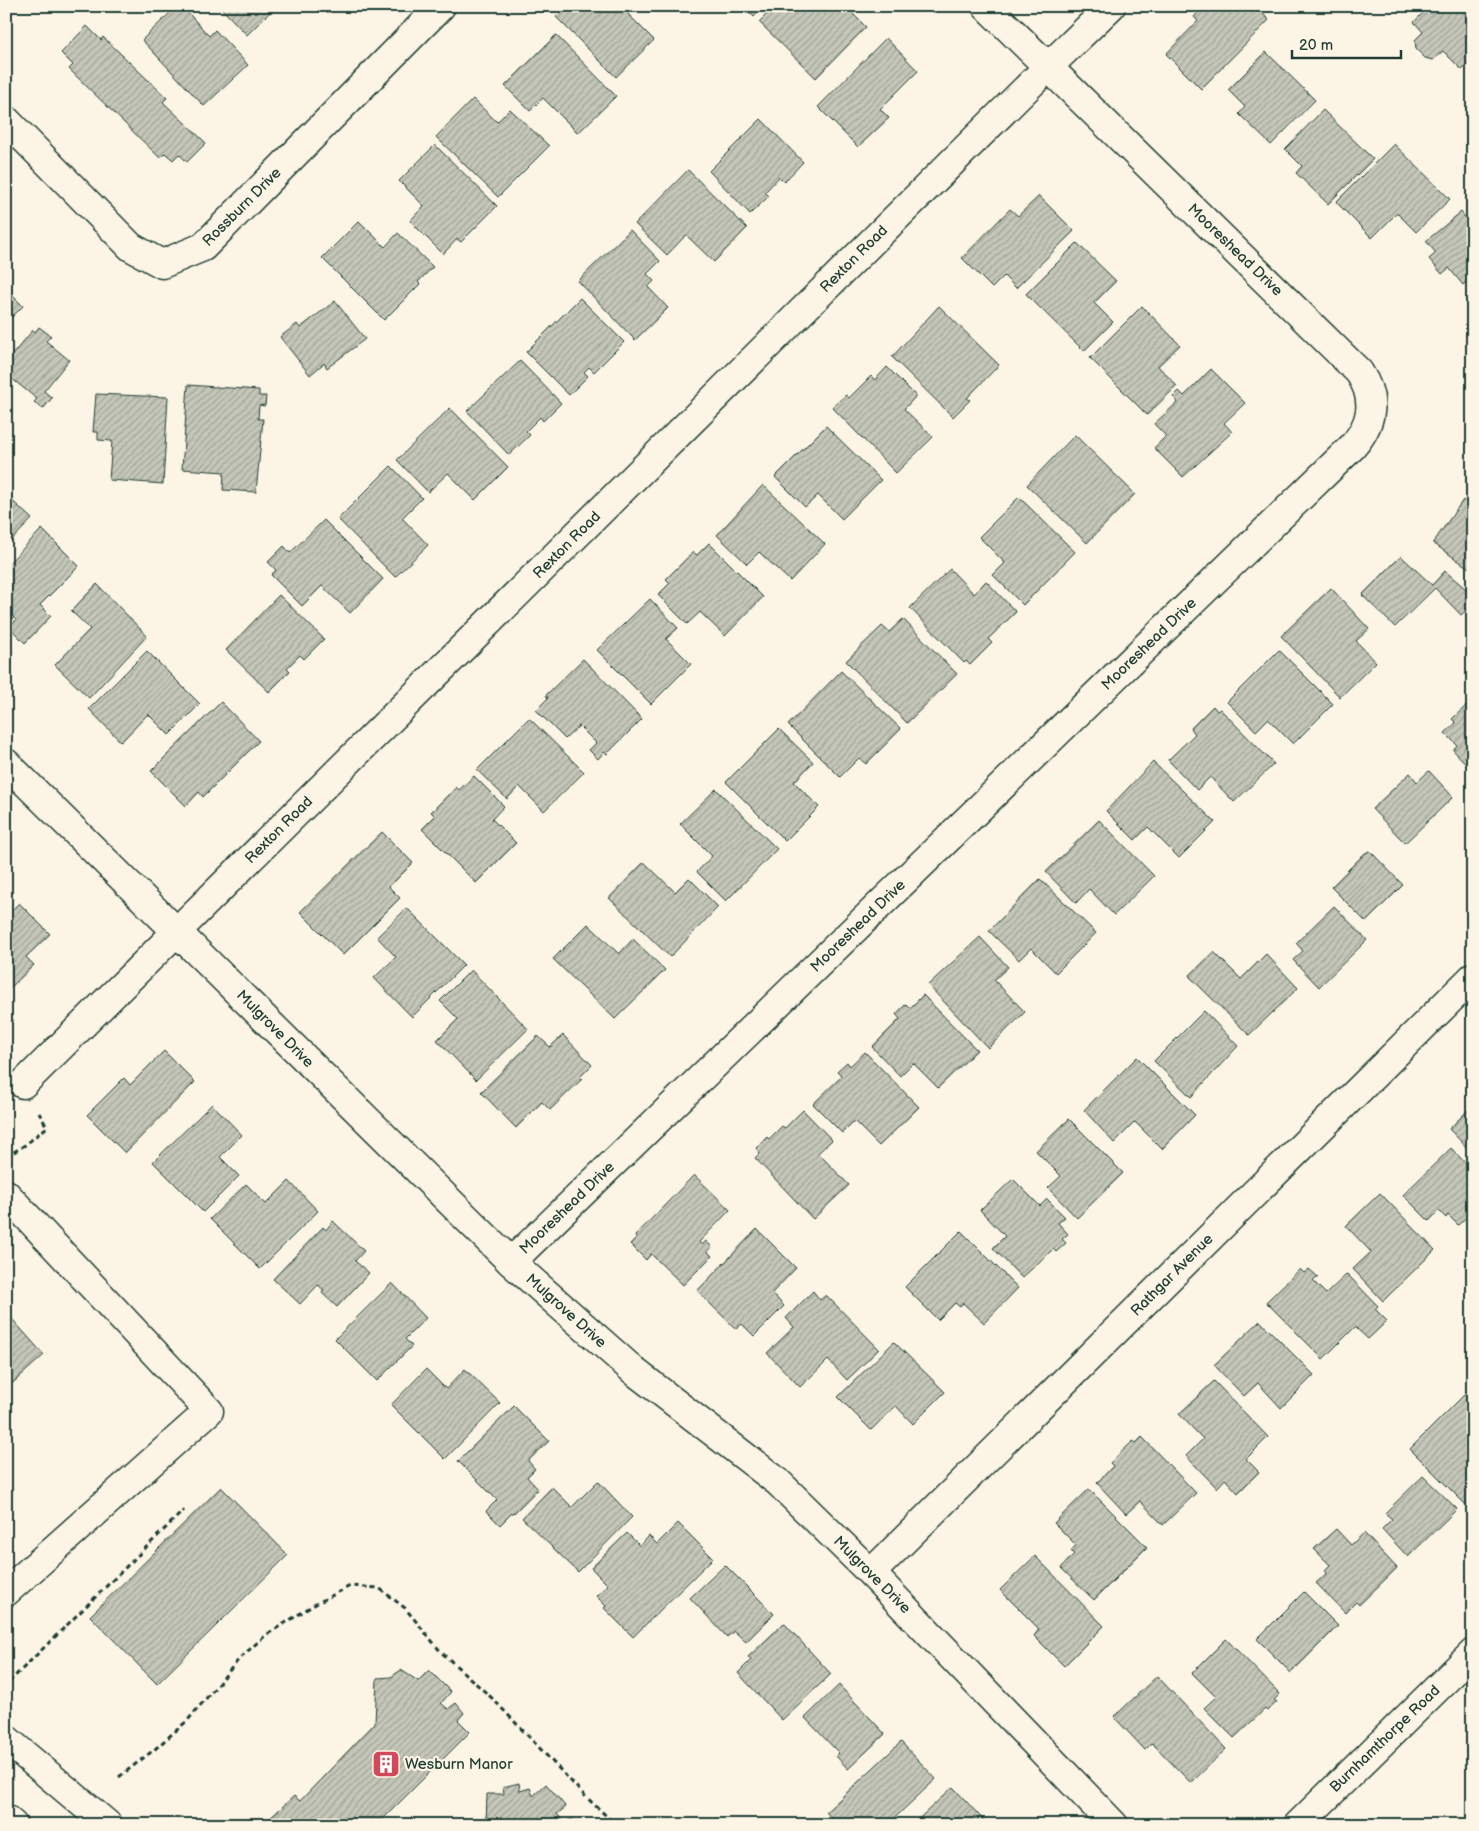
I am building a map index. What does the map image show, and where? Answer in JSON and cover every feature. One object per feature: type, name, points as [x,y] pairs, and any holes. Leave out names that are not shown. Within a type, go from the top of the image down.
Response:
[{"type":"street","name":"Rossburn Drive","points":[[6,120],[131,247],[162,264],[203,247],[441,6]]},
{"type":"street","name":"Mooreshead Drive","points":[[511,1262],[1338,460],[1365,430],[1371,410],[1369,390],[1359,372],[986,6]]},
{"type":"street","name":"Rexton Road","points":[[23,1084],[1111,6]]},
{"type":"street","name":"Mulgrove Drive","points":[[6,763],[511,1262],[634,1371],[778,1482],[871,1573],[1114,1825]]},
{"type":"street","name":"Rathgar Avenue","points":[[871,1573],[1473,976]]},
{"type":"street","points":[[6,1194],[209,1411],[6,1592]]},
{"type":"street","name":"Burnhamthorpe Road","points":[[1298,1825],[1473,1653]]},
{"type":"street","points":[[6,1739],[108,1825]]},
{"type":"street","points":[[6,1819],[13,1825]]},
{"type":"path","points":[[10,1682],[184,1510]]},
{"type":"path","points":[[119,1777],[188,1720],[240,1658],[266,1635],[312,1606],[350,1586],[379,1588],[405,1608],[441,1652],[493,1699],[584,1795],[616,1825]]},
{"type":"building","points":[[169,6],[182,6],[209,36],[215,30],[248,65],[204,106],[142,40],[173,10]]},
{"type":"building","points":[[219,6],[276,6],[247,35]]},
{"type":"building","points":[[567,6],[620,6],[654,40],[616,77],[556,17]]},
{"type":"building","points":[[743,6],[764,6],[754,17]]},
{"type":"building","points":[[775,6],[845,6],[866,27],[816,78],[759,22]]},
{"type":"building","points":[[1204,6],[1255,6],[1269,20],[1201,89],[1166,54],[1198,21],[1194,17]]},
{"type":"building","points":[[1430,6],[1473,6],[1473,60],[1462,70],[1443,51],[1433,60],[1425,58],[1416,49],[1415,40],[1423,32],[1414,22]]},
{"type":"building","points":[[87,26],[101,40],[103,37],[167,98],[163,102],[206,143],[187,162],[179,154],[173,160],[165,153],[160,158],[69,69],[73,65],[61,53]]},
{"type":"building","points":[[556,35],[616,96],[578,133],[543,98],[530,111],[505,86]]},
{"type":"building","points":[[886,38],[918,71],[880,109],[889,118],[858,147],[818,107]]},
{"type":"building","points":[[1266,52],[1315,100],[1271,145],[1239,114],[1245,107],[1228,90]]},
{"type":"building","points":[[473,99],[497,122],[510,109],[549,146],[498,197],[436,137]]},
{"type":"building","points":[[1323,110],[1373,159],[1328,204],[1296,173],[1302,166],[1285,149]]},
{"type":"building","points":[[761,119],[803,162],[784,182],[779,177],[765,192],[769,196],[750,214],[709,171]]},
{"type":"building","points":[[1394,144],[1450,199],[1416,232],[1397,213],[1372,238],[1336,202]]},
{"type":"building","points":[[435,145],[497,206],[461,242],[457,239],[443,254],[410,221],[424,206],[399,181]]},
{"type":"building","points":[[688,170],[747,228],[714,262],[686,235],[667,255],[635,224]]},
{"type":"building","points":[[1039,196],[1074,231],[1016,288],[1004,276],[992,288],[962,258],[1010,209],[1018,216]]},
{"type":"building","points":[[1461,212],[1473,227],[1473,276],[1463,285],[1449,268],[1442,274],[1429,259],[1436,253],[1426,241]]},
{"type":"building","points":[[359,221],[385,247],[398,233],[433,267],[418,282],[420,284],[384,320],[322,258]]},
{"type":"building","points":[[630,230],[660,261],[647,274],[654,281],[648,287],[668,308],[635,340],[578,281]]},
{"type":"building","points":[[1077,243],[1116,281],[1094,303],[1113,322],[1084,351],[1026,294]]},
{"type":"building","points":[[6,289],[23,306],[6,323]]},
{"type":"building","points":[[580,298],[624,342],[594,372],[589,367],[584,372],[588,376],[569,395],[526,352]]},
{"type":"building","points":[[335,301],[365,339],[327,368],[324,363],[310,375],[280,337],[297,324],[300,328]]},
{"type":"building","points":[[939,306],[999,365],[967,398],[970,400],[953,417],[892,357]]},
{"type":"building","points":[[1142,306],[1180,345],[1158,366],[1177,386],[1147,415],[1090,358]]},
{"type":"building","points":[[39,327],[51,336],[46,341],[69,360],[44,391],[52,398],[43,409],[34,402],[37,399],[6,374],[6,362],[33,330],[35,332]]},
{"type":"building","points":[[520,361],[561,403],[543,421],[540,417],[526,431],[530,435],[509,455],[467,411]]},
{"type":"building","points":[[887,367],[916,396],[904,409],[933,437],[896,473],[832,407],[846,395],[849,398],[871,376],[875,380]]},
{"type":"building","points":[[1211,369],[1245,403],[1224,423],[1232,432],[1183,477],[1154,448],[1166,436],[1154,424],[1178,402],[1173,397],[1179,391],[1184,396]]},
{"type":"building","points":[[188,385],[259,390],[259,396],[266,396],[265,406],[259,405],[258,419],[263,419],[256,492],[223,490],[224,472],[182,469]]},
{"type":"building","points":[[96,394],[168,397],[163,484],[109,480],[112,441],[98,440],[98,432],[93,432]]},
{"type":"building","points":[[450,408],[508,467],[475,500],[448,473],[428,492],[397,460]]},
{"type":"building","points":[[826,426],[881,480],[842,519],[818,495],[805,507],[775,477]]},
{"type":"building","points":[[1075,435],[1135,494],[1087,543],[1027,485]]},
{"type":"building","points":[[391,466],[422,498],[402,518],[428,545],[395,577],[338,519]]},
{"type":"building","points":[[763,485],[825,544],[790,581],[759,552],[747,564],[717,535]]},
{"type":"building","points":[[6,495],[32,519],[6,546]]},
{"type":"building","points":[[1019,497],[1075,552],[1023,605],[993,575],[1005,563],[979,537]]},
{"type":"building","points":[[1470,498],[1473,500],[1473,571],[1433,543],[1463,500],[1467,503]]},
{"type":"building","points":[[324,520],[383,579],[350,613],[322,586],[302,606],[271,575],[276,570],[268,562],[284,546],[290,553]]},
{"type":"building","points":[[42,529],[79,566],[40,605],[51,616],[25,643],[9,627],[16,620],[6,610],[6,566]]},
{"type":"building","points":[[709,543],[763,597],[725,636],[700,612],[687,624],[658,595],[670,583],[666,579],[693,552],[697,555]]},
{"type":"building","points":[[1401,556],[1432,585],[1445,571],[1473,595],[1473,604],[1461,615],[1435,588],[1395,627],[1362,595]]},
{"type":"building","points":[[950,569],[974,594],[986,581],[1016,612],[988,639],[992,643],[970,665],[966,661],[964,663],[910,608]]},
{"type":"building","points":[[97,584],[147,636],[89,698],[55,665],[90,629],[71,611]]},
{"type":"building","points":[[1331,588],[1369,629],[1356,641],[1376,662],[1340,697],[1281,636]]},
{"type":"building","points":[[279,595],[324,639],[304,659],[300,655],[287,668],[290,671],[269,692],[226,650]]},
{"type":"building","points":[[650,599],[678,628],[666,639],[691,664],[651,704],[597,650]]},
{"type":"building","points":[[903,619],[957,674],[907,723],[846,661],[882,626],[889,632]]},
{"type":"building","points":[[1279,650],[1333,704],[1293,744],[1268,719],[1256,731],[1227,702]]},
{"type":"building","points":[[147,651],[200,704],[169,735],[148,714],[121,742],[89,709]]},
{"type":"building","points":[[583,659],[642,719],[607,754],[604,752],[598,759],[589,750],[596,743],[579,726],[565,739],[536,710],[548,698],[546,695]]},
{"type":"building","points":[[841,671],[901,729],[866,764],[859,758],[840,777],[788,725]]},
{"type":"building","points":[[221,702],[259,741],[203,797],[199,792],[186,806],[151,771]]},
{"type":"building","points":[[1213,706],[1217,711],[1220,709],[1274,764],[1234,802],[1210,777],[1197,790],[1168,760],[1195,734],[1191,728]]},
{"type":"building","points":[[1466,706],[1473,713],[1473,771],[1453,750],[1457,745],[1445,733],[1456,723],[1452,719]]},
{"type":"building","points":[[529,718],[584,772],[544,811],[519,786],[507,799],[477,770]]},
{"type":"building","points":[[779,729],[813,762],[794,782],[819,807],[785,841],[726,782]]},
{"type":"building","points":[[1153,762],[1215,822],[1179,858],[1148,827],[1135,840],[1106,811]]},
{"type":"building","points":[[1429,771],[1453,797],[1405,843],[1372,809],[1410,773],[1417,782]]},
{"type":"building","points":[[474,776],[504,806],[492,819],[516,843],[476,883],[422,829],[435,816],[431,812],[456,787],[459,790]]},
{"type":"building","points":[[716,789],[777,849],[726,901],[697,872],[712,856],[680,824]]},
{"type":"building","points":[[1099,820],[1154,876],[1114,915],[1089,889],[1076,903],[1046,872]]},
{"type":"building","points":[[382,832],[413,863],[389,887],[400,898],[343,955],[300,912]]},
{"type":"building","points":[[1370,851],[1403,885],[1366,922],[1331,887],[1365,853]]},
{"type":"building","points":[[644,862],[675,892],[689,878],[718,907],[670,957],[609,898]]},
{"type":"building","points":[[1040,879],[1096,933],[1056,973],[1031,948],[1019,960],[989,931]]},
{"type":"building","points":[[19,903],[50,934],[26,957],[34,965],[6,992],[6,916]]},
{"type":"building","points":[[1334,906],[1367,940],[1319,987],[1293,960],[1303,951],[1296,943]]},
{"type":"building","points":[[407,908],[464,965],[412,1017],[374,978],[396,957],[377,937]]},
{"type":"building","points":[[588,924],[619,954],[633,939],[665,970],[615,1019],[553,959]]},
{"type":"building","points":[[980,937],[1008,967],[994,980],[1025,1012],[988,1048],[928,985]]},
{"type":"building","points":[[1214,952],[1241,979],[1266,954],[1298,988],[1249,1035],[1189,976]]},
{"type":"building","points":[[471,970],[528,1029],[476,1080],[437,1040],[458,1019],[440,1001]]},
{"type":"building","points":[[923,995],[977,1050],[938,1088],[913,1063],[900,1076],[872,1047],[900,1019],[896,1014],[906,1004],[910,1008]]},
{"type":"building","points":[[1204,1011],[1238,1046],[1191,1097],[1154,1061]]},
{"type":"building","points":[[563,1035],[592,1065],[580,1077],[582,1079],[550,1110],[542,1102],[516,1128],[481,1092],[538,1036],[550,1047]]},
{"type":"building","points":[[164,1051],[195,1082],[125,1153],[87,1115],[124,1078],[130,1085]]},
{"type":"building","points":[[865,1052],[919,1107],[879,1146],[854,1121],[842,1133],[813,1104],[842,1076],[837,1071],[847,1062],[850,1066]]},
{"type":"building","points":[[1137,1057],[1195,1115],[1162,1149],[1135,1122],[1114,1143],[1084,1110]]},
{"type":"building","points":[[212,1104],[242,1135],[220,1157],[239,1176],[203,1212],[153,1162]]},
{"type":"building","points":[[1473,1105],[1473,1154],[1449,1129]]},
{"type":"building","points":[[803,1110],[832,1140],[818,1153],[849,1185],[813,1219],[755,1158],[760,1153],[756,1148],[767,1137],[769,1139],[782,1126],[785,1128]]},
{"type":"building","points":[[1069,1119],[1123,1173],[1077,1218],[1048,1188],[1061,1176],[1036,1151]]},
{"type":"building","points":[[1451,1148],[1473,1171],[1473,1211],[1458,1225],[1448,1215],[1446,1218],[1439,1211],[1429,1221],[1403,1195]]},
{"type":"building","points":[[694,1175],[730,1210],[699,1242],[702,1245],[706,1241],[712,1247],[708,1252],[712,1256],[683,1285],[651,1254],[646,1260],[630,1244],[636,1238],[635,1236]]},
{"type":"building","points":[[1013,1179],[1040,1206],[1047,1199],[1065,1217],[1058,1223],[1068,1234],[1062,1239],[1066,1243],[1056,1252],[1053,1249],[1022,1278],[993,1248],[1005,1236],[980,1210]]},
{"type":"building","points":[[289,1181],[318,1211],[260,1269],[210,1219],[246,1184],[266,1204]]},
{"type":"building","points":[[1380,1193],[1435,1250],[1383,1301],[1353,1269],[1371,1252],[1346,1226]]},
{"type":"building","points":[[333,1221],[364,1251],[355,1261],[369,1273],[337,1307],[322,1293],[324,1290],[318,1285],[300,1304],[273,1279],[323,1227],[326,1230]]},
{"type":"building","points":[[757,1229],[796,1268],[772,1293],[784,1306],[754,1336],[742,1324],[736,1329],[697,1291]]},
{"type":"building","points":[[961,1231],[1018,1288],[984,1323],[963,1303],[960,1307],[955,1303],[938,1320],[905,1287]]},
{"type":"building","points":[[1300,1269],[1304,1273],[1309,1269],[1318,1277],[1313,1281],[1326,1294],[1347,1274],[1378,1306],[1375,1309],[1387,1321],[1368,1339],[1355,1327],[1323,1359],[1266,1302]]},
{"type":"building","points":[[392,1283],[426,1318],[405,1339],[412,1346],[377,1381],[335,1339]]},
{"type":"building","points":[[813,1291],[820,1300],[826,1295],[879,1349],[847,1380],[828,1360],[800,1387],[767,1353],[794,1327],[786,1318]]},
{"type":"building","points":[[6,1312],[44,1355],[6,1389]]},
{"type":"building","points":[[1260,1321],[1314,1375],[1281,1408],[1258,1383],[1244,1396],[1214,1365]]},
{"type":"building","points":[[894,1342],[945,1392],[913,1424],[896,1406],[871,1430],[838,1397]]},
{"type":"building","points":[[426,1369],[446,1389],[465,1369],[500,1403],[445,1459],[391,1405]]},
{"type":"building","points":[[1214,1381],[1268,1437],[1246,1459],[1259,1472],[1238,1493],[1225,1479],[1217,1488],[1186,1456],[1203,1439],[1179,1414]]},
{"type":"building","points":[[1464,1395],[1473,1404],[1473,1504],[1469,1508],[1410,1449]]},
{"type":"building","points":[[514,1406],[549,1441],[528,1461],[535,1469],[527,1477],[538,1489],[500,1525],[486,1511],[497,1500],[458,1461]]},
{"type":"building","points":[[1142,1437],[1196,1493],[1163,1525],[1140,1501],[1126,1514],[1097,1483],[1113,1466],[1110,1463],[1133,1441],[1136,1443]]},
{"type":"building","points":[[1423,1476],[1457,1509],[1408,1557],[1382,1529],[1392,1519],[1385,1513]]},
{"type":"building","points":[[598,1481],[632,1517],[578,1572],[522,1518],[552,1487],[572,1507]]},
{"type":"building","points":[[221,1487],[288,1555],[157,1684],[90,1616]]},
{"type":"building","points":[[1089,1489],[1147,1547],[1094,1600],[1061,1568],[1074,1554],[1071,1551],[1076,1545],[1054,1523]]},
{"type":"building","points":[[678,1523],[713,1558],[633,1637],[604,1608],[606,1606],[596,1596],[608,1585],[591,1568],[627,1533],[640,1546],[649,1536],[657,1544]]},
{"type":"building","points":[[1336,1529],[1351,1545],[1364,1533],[1397,1568],[1359,1605],[1356,1602],[1345,1613],[1316,1583],[1327,1573],[1325,1570],[1330,1565],[1314,1549]]},
{"type":"building","points":[[1035,1556],[1104,1626],[1064,1666],[1034,1636],[1039,1629],[1000,1590]]},
{"type":"building","points":[[725,1565],[774,1614],[746,1642],[734,1631],[727,1637],[690,1598]]},
{"type":"building","points":[[1304,1592],[1338,1626],[1291,1673],[1257,1639]]},
{"type":"building","points":[[784,1623],[831,1674],[782,1720],[738,1673],[751,1660],[748,1657]]},
{"type":"building","points":[[1226,1639],[1280,1694],[1274,1700],[1277,1702],[1267,1711],[1265,1709],[1234,1738],[1204,1708],[1216,1697],[1192,1673]]},
{"type":"building","name":"Wesburn Manor","points":[[401,1670],[418,1681],[429,1670],[451,1692],[441,1703],[448,1709],[456,1703],[464,1713],[458,1720],[470,1732],[382,1820],[387,1825],[275,1825],[269,1819],[294,1796],[300,1801],[375,1723],[377,1678],[391,1677]]},
{"type":"building","points":[[1157,1676],[1226,1749],[1191,1783],[1152,1743],[1145,1750],[1114,1717]]},
{"type":"building","points":[[839,1685],[885,1734],[848,1769],[836,1756],[839,1753],[805,1718]]},
{"type":"building","points":[[901,1742],[936,1779],[887,1825],[838,1825],[826,1812]]},
{"type":"building","name":"Wesburn Manor","points":[[519,1783],[520,1791],[530,1788],[533,1796],[546,1784],[566,1807],[557,1814],[564,1822],[572,1819],[579,1825],[486,1825],[487,1794],[504,1794],[503,1787]]},
{"type":"building","points":[[953,1787],[988,1825],[912,1825]]},
{"type":"place","name":"Wesburn Manor","points":[[386,1764]]}]
